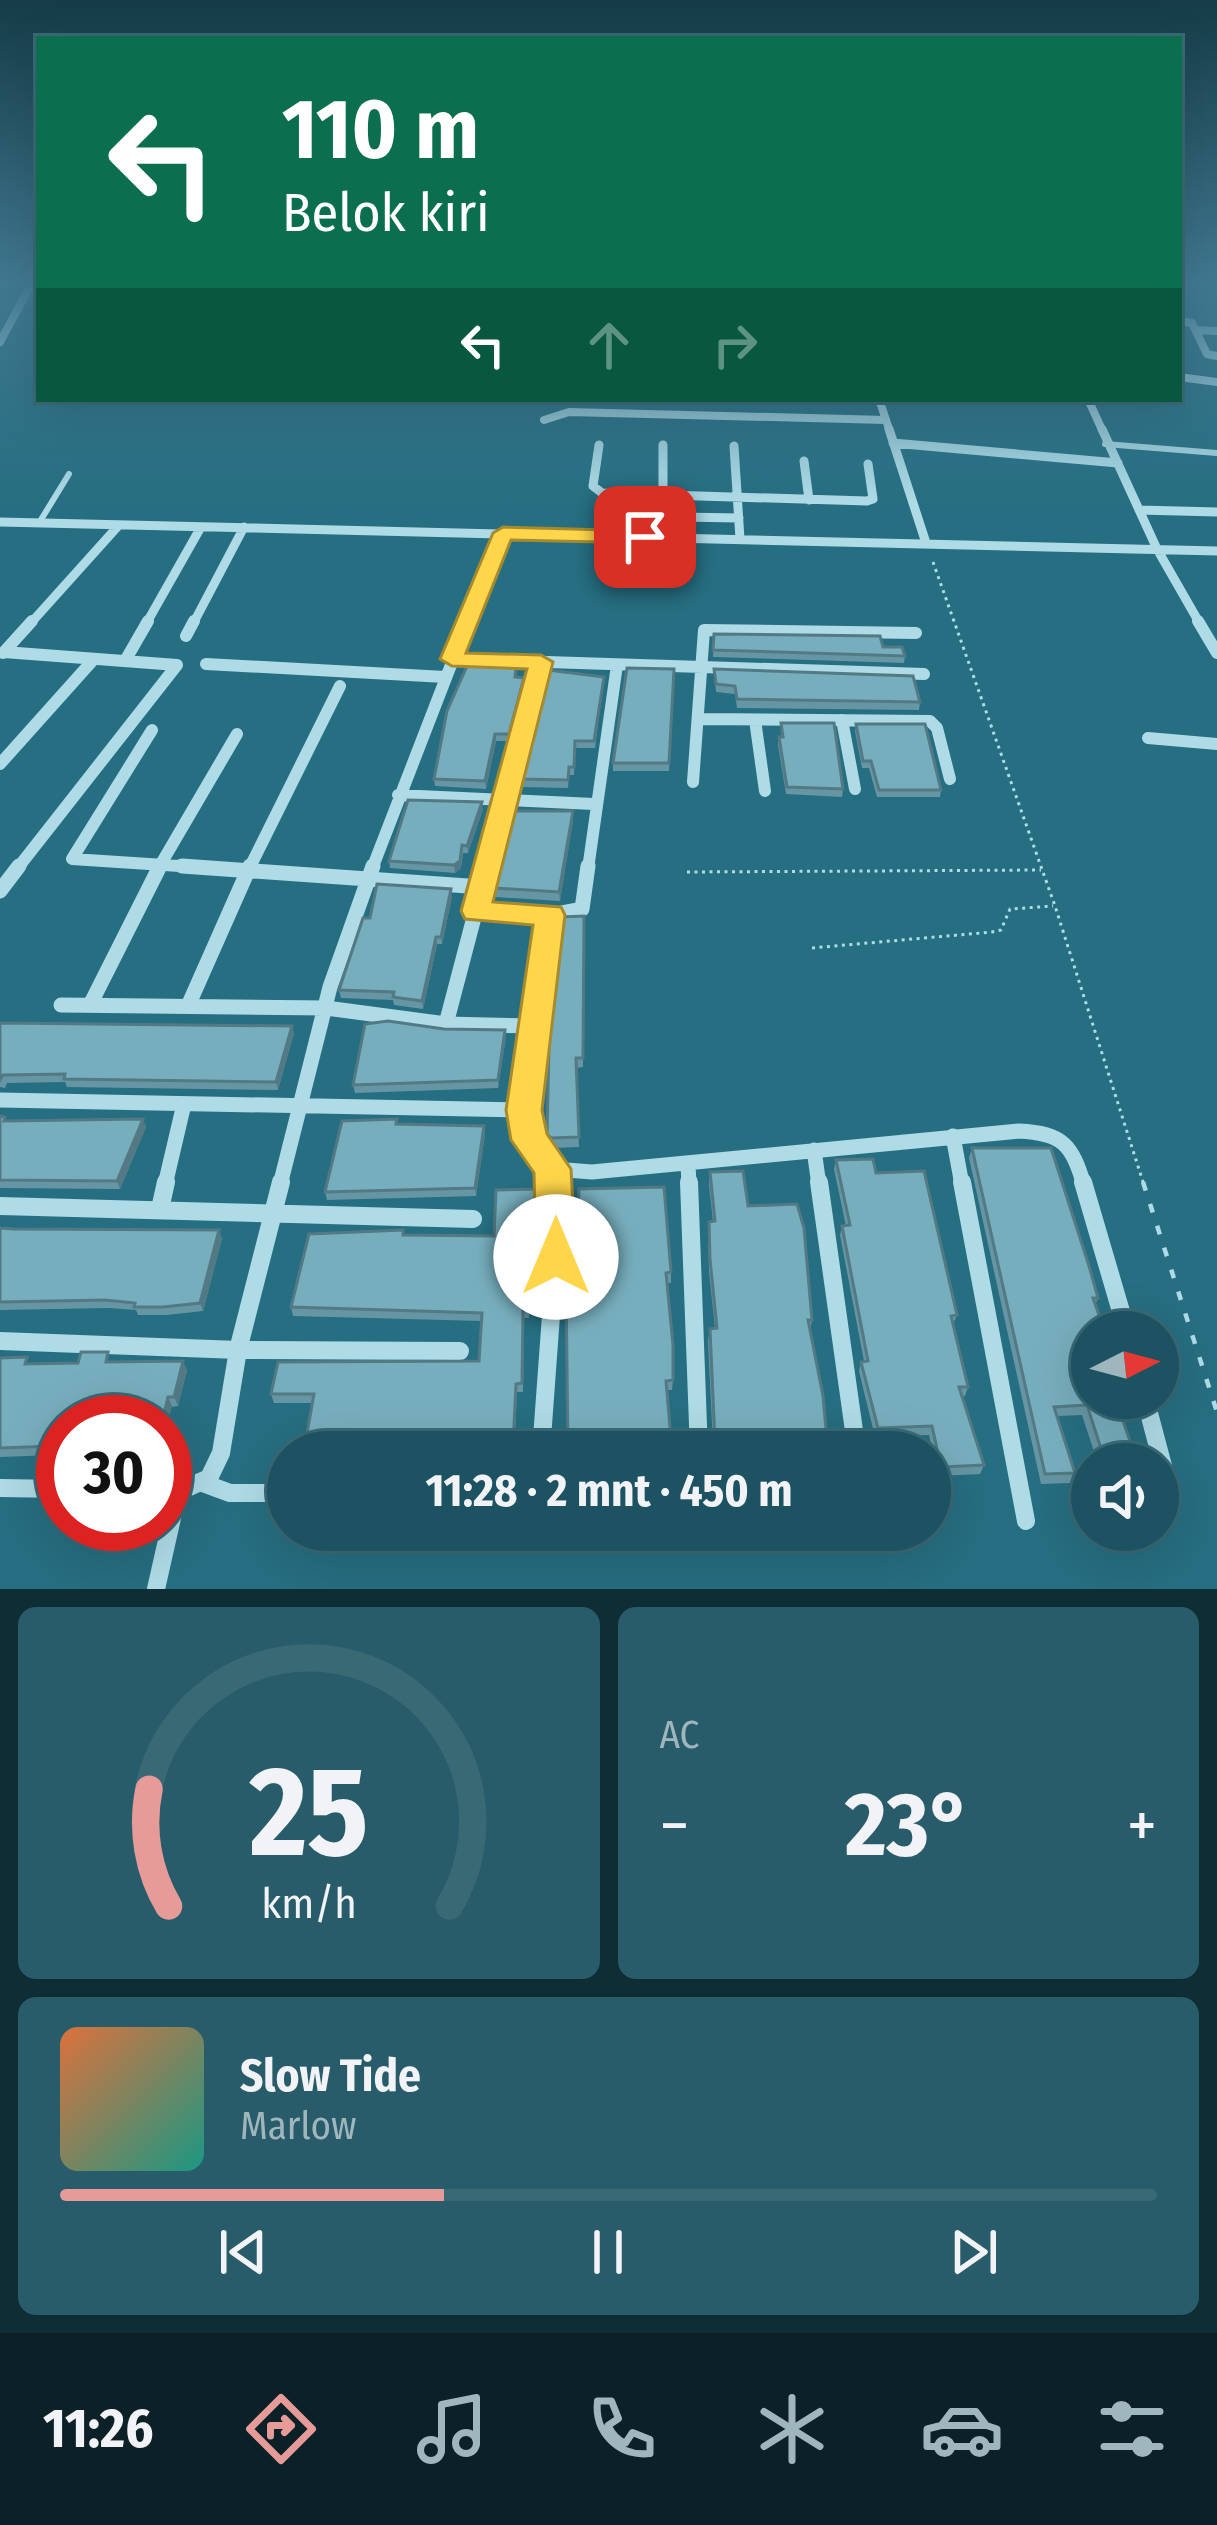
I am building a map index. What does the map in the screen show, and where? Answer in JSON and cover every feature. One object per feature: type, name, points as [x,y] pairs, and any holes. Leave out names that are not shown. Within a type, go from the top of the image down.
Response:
[{"type":"street","points":[[1215,356],[1217,369]]},
{"type":"street","points":[[1182,377],[1217,382]]},
{"type":"street","points":[[879,402],[921,543]]},
{"type":"street","points":[[1089,402],[1110,462],[1139,510],[1153,549],[1217,653]]},
{"type":"street","points":[[544,420],[569,412],[882,420]]},
{"type":"street","points":[[893,442],[1110,462]]},
{"type":"street","points":[[599,445],[595,490],[663,496],[873,499],[868,464]]},
{"type":"street","points":[[663,445],[663,496]]},
{"type":"street","points":[[734,446],[740,539]]},
{"type":"street","points":[[804,461],[809,500]]},
{"type":"street","points":[[1139,510],[1217,512]]},
{"type":"street","points":[[621,516],[739,518]]},
{"type":"street","points":[[0,522],[1217,551]]},
{"type":"street","points":[[2,654],[119,525]]},
{"type":"street","points":[[125,661],[201,526]]},
{"type":"street","points":[[186,636],[244,527]]},
{"type":"street","points":[[192,1483],[208,1478],[221,1453],[238,1350],[326,1008],[398,795],[503,533]]},
{"type":"street","points":[[693,782],[703,632],[712,626],[916,633]]},
{"type":"street","points":[[0,891],[177,665],[2,654]]},
{"type":"street","points":[[0,764],[94,659]]},
{"type":"street","points":[[452,659],[923,674]]},
{"type":"street","points":[[446,1024],[541,662]]},
{"type":"street","points":[[206,664],[445,677]]},
{"type":"street","points":[[476,911],[550,915],[581,909],[616,665]]},
{"type":"street","points":[[188,1006],[340,686]]},
{"type":"street","points":[[699,719],[930,722],[937,728],[950,779]]},
{"type":"street","points":[[755,720],[765,791]]},
{"type":"street","points":[[842,720],[855,789]]},
{"type":"street","points":[[152,730],[72,859],[482,887]]},
{"type":"street","points":[[90,1005],[160,864],[237,734]]},
{"type":"street","points":[[1148,738],[1217,745]]},
{"type":"street","points":[[398,795],[594,804]]},
{"type":"street","points":[[543,1431],[557,1242],[553,1169],[530,1140],[524,1110],[550,915]]},
{"type":"street","points":[[62,1005],[326,1008],[446,1024],[534,1026]]},
{"type":"street","points":[[0,1100],[524,1110]]},
{"type":"street","points":[[160,1209],[184,1104]]},
{"type":"street","points":[[553,1169],[592,1172],[1008,1131],[1048,1132],[1061,1137],[1075,1155],[1121,1311]]},
{"type":"street","points":[[952,1136],[1026,1521]]},
{"type":"street","points":[[814,1150],[854,1431]]},
{"type":"street","points":[[688,1162],[698,1431]]},
{"type":"street","points":[[0,1206],[473,1219]]},
{"type":"street","points":[[0,1341],[238,1350],[460,1351]]},
{"type":"street","points":[[192,1487],[267,1492]]},
{"type":"street","points":[[0,1489],[36,1489]]},
{"type":"street","points":[[156,1589],[166,1551]]},
{"type":"lane","points":[[1105,444],[1217,453]]},
{"type":"lane","points":[[39,523],[69,474]]},
{"type":"path","points":[[921,543],[1055,906],[1217,1412]]},
{"type":"path","points":[[687,872],[1042,870]]},
{"type":"path","points":[[812,948],[997,932],[1010,908],[1055,906]]},
{"type":"building","points":[[714,634],[880,636],[883,647],[902,647],[905,656],[713,650]]},
{"type":"building","points":[[468,664],[516,668],[515,677],[524,678],[509,734],[495,734],[485,781],[434,779],[447,711]]},
{"type":"building","points":[[627,668],[674,669],[669,763],[613,763]]},
{"type":"building","points":[[714,669],[913,676],[920,702],[737,699],[735,686],[716,684]]},
{"type":"building","points":[[548,670],[604,677],[594,741],[575,741],[574,767],[569,767],[568,780],[522,779]]},
{"type":"building","points":[[781,723],[834,723],[843,789],[787,787]]},
{"type":"building","points":[[856,724],[925,724],[941,790],[879,790],[871,761],[863,761]]},
{"type":"building","points":[[408,800],[482,802],[467,846],[462,845],[460,861],[454,865],[389,861]]},
{"type":"building","points":[[510,811],[573,811],[559,892],[495,888]]},
{"type":"building","points":[[377,884],[451,889],[422,1001],[393,997],[394,992],[339,990],[363,918],[370,918]]},
{"type":"building","points":[[584,916],[583,1058],[576,1058],[579,1137],[551,1138],[547,1134],[550,998],[560,917]]},
{"type":"building","points":[[388,1021],[444,1029],[505,1030],[498,1080],[353,1085],[365,1024]]},
{"type":"building","points":[[0,1023],[292,1026],[276,1082],[64,1079],[65,1074],[3,1075],[0,1080]]},
{"type":"building","points":[[0,1116],[4,1121],[143,1119],[117,1181],[0,1180]]},
{"type":"building","points":[[397,1119],[396,1124],[484,1126],[475,1188],[325,1192],[342,1121]]},
{"type":"building","points":[[972,1148],[1051,1148],[1098,1298],[1093,1298],[1098,1311],[1071,1311],[1071,1406],[1054,1407],[1071,1473],[1045,1474]]},
{"type":"building","points":[[873,1159],[876,1173],[924,1171],[957,1315],[951,1316],[968,1387],[959,1387],[984,1465],[951,1467],[951,1431],[933,1431],[932,1426],[878,1428],[861,1362],[868,1361],[842,1226],[850,1225],[836,1160]]},
{"type":"building","points":[[743,1171],[748,1206],[797,1204],[804,1228],[812,1320],[808,1320],[826,1431],[715,1431],[710,1329],[717,1328],[710,1259],[709,1222],[715,1221],[710,1172]]},
{"type":"building","points":[[664,1187],[673,1345],[673,1380],[666,1381],[670,1431],[568,1431],[566,1283],[575,1283],[579,1189]]},
{"type":"building","points":[[535,1189],[535,1237],[529,1237],[528,1309],[523,1309],[522,1383],[516,1384],[514,1431],[307,1431],[314,1394],[271,1394],[278,1362],[479,1361],[482,1313],[291,1307],[309,1234],[403,1230],[403,1235],[494,1236],[496,1190]]},
{"type":"building","points":[[0,1228],[219,1230],[200,1303],[134,1307],[135,1303],[105,1300],[0,1302]]},
{"type":"building","points":[[81,1352],[108,1352],[106,1362],[183,1361],[174,1395],[36,1395],[36,1447],[0,1448],[0,1358],[27,1357],[25,1364],[78,1363]]},
{"type":"building","points":[[1092,1419],[1122,1419],[1131,1443],[1099,1443]]},
{"type":"route","points":[[556,1257],[553,1169],[530,1140],[524,1110],[550,915],[476,911],[541,662],[452,659],[503,533],[645,537]]}]
